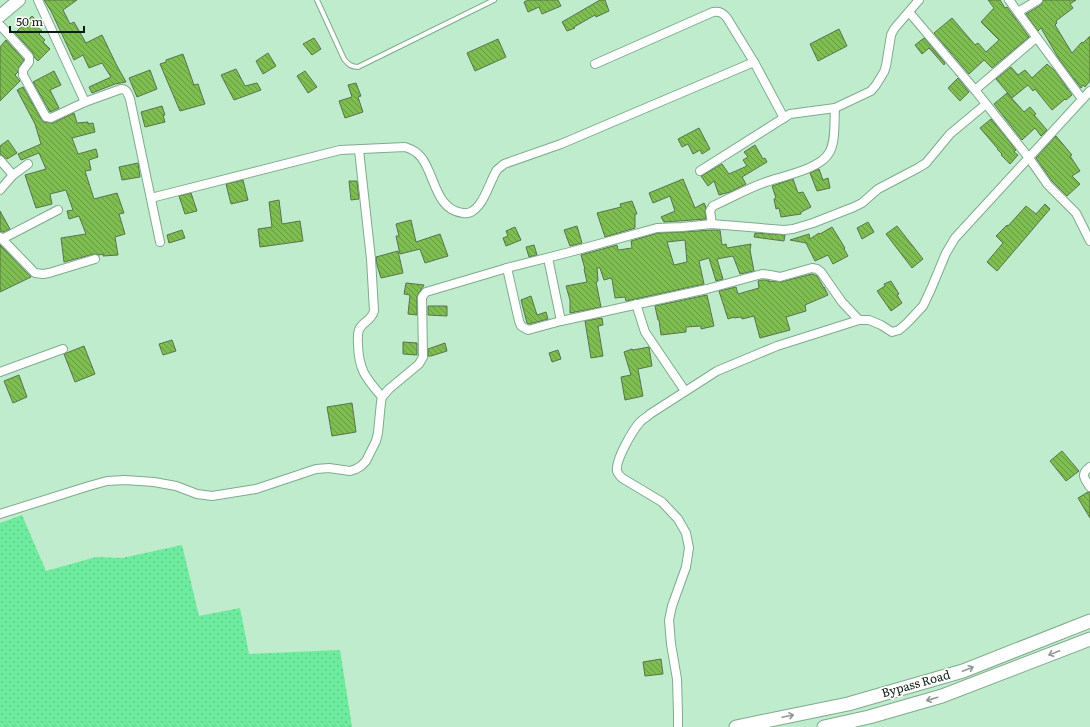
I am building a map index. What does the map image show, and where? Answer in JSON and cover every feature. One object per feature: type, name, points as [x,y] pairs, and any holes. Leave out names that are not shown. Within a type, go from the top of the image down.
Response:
[{"type":"main road","points":[[0,16],[19,0]]},
{"type":"main road","name":"Bypass Road","points":[[736,727],[848,704],[963,671],[1090,621]]},
{"type":"main road","name":"Bypass Road","points":[[824,727],[869,717],[942,696],[1090,639]]},
{"type":"street","points":[[38,0],[84,102]]},
{"type":"street","points":[[1009,0],[1082,99]]},
{"type":"street","points":[[1018,12],[1038,0]]},
{"type":"street","points":[[700,171],[790,114],[834,108],[871,91],[881,78],[886,66],[891,35],[894,29],[918,1]]},
{"type":"street","points":[[595,64],[713,12],[719,12],[727,18],[754,62],[784,118]]},
{"type":"street","points":[[908,12],[975,90],[1048,185],[1076,213],[1090,241]]},
{"type":"street","points":[[0,25],[29,57],[29,62],[23,70],[23,75],[46,117],[51,118],[84,102],[121,89],[128,92],[160,242]]},
{"type":"street","points":[[975,90],[1036,38]]},
{"type":"street","points":[[151,198],[340,150],[405,147],[414,150],[428,167],[441,199],[448,206],[458,212],[468,213],[475,210],[497,170],[504,164],[560,144],[754,62]]},
{"type":"street","points":[[678,727],[676,679],[669,620],[672,606],[686,567],[689,548],[686,533],[678,519],[662,502],[622,478],[617,471],[621,454],[641,422],[650,414],[717,371],[777,346],[859,320],[869,320],[892,332],[899,330],[908,323],[923,306],[946,253],[955,238],[1090,91]]},
{"type":"street","points":[[0,514],[107,481],[125,480],[154,482],[176,486],[197,494],[212,496],[256,490],[316,469],[356,469],[366,461],[376,441],[382,396],[422,361],[422,298],[429,290],[657,228],[712,224],[784,230],[814,223],[862,203],[878,189],[926,163],[950,134],[986,104]]},
{"type":"street","points":[[712,224],[710,211],[713,206],[766,182],[795,173],[824,160],[829,154],[833,143],[834,108]]},
{"type":"street","points":[[359,150],[374,311],[369,320],[362,324],[359,329],[358,358],[368,381],[382,396]]},
{"type":"street","points":[[0,160],[13,175]]},
{"type":"street","points":[[0,190],[13,175],[28,164]]},
{"type":"street","points":[[58,210],[1,238],[35,273],[38,274],[49,273],[95,259]]},
{"type":"street","points":[[548,258],[561,321]]},
{"type":"street","points":[[507,268],[518,321],[521,326],[528,330],[561,321],[707,289],[762,274],[780,277],[812,268],[821,272],[842,302],[859,320]]},
{"type":"street","points":[[636,304],[645,332],[685,391]]},
{"type":"street","points":[[0,372],[63,349]]},
{"type":"street","points":[[1090,467],[1084,473],[1084,476],[1090,486]]},
{"type":"lane","points":[[317,0],[344,59],[353,67],[358,67],[494,0]]},
{"type":"green space","points":[[22,515],[46,571],[96,557],[122,558],[182,545],[199,616],[240,608],[249,654],[340,650],[352,727],[0,727],[0,523]]},
{"type":"building","points":[[44,0],[77,0],[63,10],[70,24],[74,22],[86,43],[102,35],[126,82],[115,84],[92,93],[89,87],[111,77],[102,63],[89,68],[83,55],[74,60],[51,11]]},
{"type":"building","points":[[528,0],[558,0],[561,6],[542,14],[539,7],[528,12],[524,2]]},
{"type":"building","points":[[600,0],[605,0],[609,11],[596,17],[595,15],[574,27],[575,28],[567,31],[562,22]]},
{"type":"building","points":[[988,0],[1000,0],[1029,37],[992,68],[984,60],[969,74],[934,33],[952,18],[975,45],[978,43],[986,52],[999,40],[981,22],[994,8]]},
{"type":"building","points":[[1043,0],[1076,0],[1070,4],[1073,8],[1056,21],[1057,23],[1055,25],[1072,53],[1090,36],[1090,81],[1085,87],[1083,85],[1081,88],[1059,59],[1041,28],[1038,31],[1026,14],[1041,5]]},
{"type":"building","points":[[32,16],[39,23],[36,26],[42,31],[39,34],[45,40],[43,42],[50,49],[38,61],[34,57],[33,53],[15,33]]},
{"type":"building","points":[[839,29],[847,46],[818,61],[810,44]]},
{"type":"building","points":[[314,38],[321,49],[312,55],[303,44]]},
{"type":"building","points":[[924,38],[945,63],[944,65],[929,48],[922,54],[915,45]]},
{"type":"building","points":[[498,39],[506,57],[475,71],[467,53]]},
{"type":"building","points":[[6,40],[24,60],[15,75],[20,81],[0,101],[0,47]]},
{"type":"building","points":[[268,53],[276,66],[263,74],[256,61]]},
{"type":"building","points":[[183,54],[194,85],[198,84],[205,104],[180,111],[160,64],[166,62],[166,60]]},
{"type":"building","points":[[1047,64],[1055,71],[1072,95],[1052,110],[1035,89],[1033,91],[1028,85],[1012,98],[996,79],[1011,67],[1018,75],[1025,70],[1032,78]]},
{"type":"building","points":[[236,69],[245,86],[257,83],[261,90],[234,100],[221,75]]},
{"type":"building","points":[[150,70],[157,89],[137,97],[129,78]]},
{"type":"building","points":[[54,71],[61,85],[50,90],[59,108],[50,112],[33,82]]},
{"type":"building","points":[[305,71],[317,87],[308,93],[297,76]]},
{"type":"building","points":[[958,78],[969,92],[960,101],[948,88]]},
{"type":"building","points":[[356,83],[361,96],[358,97],[363,112],[345,118],[339,101],[352,97],[348,85]]},
{"type":"building","points":[[23,87],[43,122],[53,123],[74,113],[77,123],[93,123],[95,132],[72,138],[78,154],[96,149],[98,157],[89,160],[91,170],[85,171],[94,199],[117,193],[124,213],[119,214],[125,234],[115,237],[118,255],[103,256],[103,254],[94,254],[64,262],[61,238],[86,234],[79,216],[69,219],[67,211],[73,210],[66,190],[50,194],[52,204],[36,208],[25,175],[46,169],[39,153],[21,160],[18,154],[41,144],[35,124],[17,90]]},
{"type":"building","points":[[1007,93],[1024,112],[1030,107],[1036,114],[1034,115],[1047,130],[1041,136],[1035,128],[1022,140],[994,104]]},
{"type":"building","points":[[162,106],[165,115],[163,115],[165,122],[145,127],[141,112]]},
{"type":"building","points":[[991,119],[1016,150],[1014,152],[1018,155],[1010,164],[980,128]]},
{"type":"building","points":[[699,128],[710,149],[702,154],[700,150],[693,154],[688,144],[682,147],[678,139]]},
{"type":"building","points":[[1056,136],[1072,155],[1070,156],[1080,171],[1072,176],[1080,184],[1067,196],[1052,181],[1036,158]]},
{"type":"building","points":[[8,140],[17,153],[7,159],[0,154],[0,146]]},
{"type":"building","points":[[755,145],[763,159],[765,158],[767,162],[742,177],[746,184],[730,192],[719,195],[714,181],[708,186],[701,176],[722,164],[729,174],[747,166],[743,160],[748,157],[744,152]]},
{"type":"building","points":[[138,163],[140,177],[122,180],[119,167]]},
{"type":"building","points":[[819,169],[823,180],[828,178],[830,188],[817,191],[810,173]]},
{"type":"building","points":[[683,179],[695,208],[704,203],[706,207],[706,219],[664,222],[661,217],[675,211],[670,196],[653,203],[649,193]]},
{"type":"building","points":[[793,179],[798,193],[803,192],[811,207],[801,212],[801,214],[781,217],[779,208],[776,209],[774,199],[776,198],[772,186]]},
{"type":"building","points":[[243,180],[248,200],[231,204],[226,184]]},
{"type":"building","points":[[349,181],[357,181],[359,199],[351,200]]},
{"type":"building","points":[[191,193],[197,211],[185,214],[179,196]]},
{"type":"building","points":[[279,200],[282,224],[300,221],[303,241],[260,247],[258,229],[272,227],[269,202]]},
{"type":"building","points":[[632,201],[637,214],[635,214],[635,228],[605,237],[597,213],[621,207],[620,204]]},
{"type":"building","points":[[1045,204],[1050,209],[997,271],[987,262],[1003,243],[996,236],[1007,225],[1008,226],[1026,206],[1036,214]]},
{"type":"building","points":[[0,211],[10,229],[3,232],[0,232]]},
{"type":"building","points":[[411,220],[416,242],[440,234],[448,256],[425,263],[420,249],[400,254],[396,236],[399,236],[396,224]]},
{"type":"building","points":[[868,222],[874,232],[862,239],[857,228]]},
{"type":"building","points":[[577,226],[582,243],[570,246],[564,230]]},
{"type":"building","points":[[897,226],[923,259],[912,268],[886,234]]},
{"type":"building","points":[[515,227],[521,240],[506,246],[503,238],[508,236],[506,231]]},
{"type":"building","points":[[832,227],[845,248],[844,249],[848,256],[833,264],[828,255],[815,261],[806,243],[790,240],[809,234],[810,239]]},
{"type":"building","points":[[182,230],[185,238],[169,243],[167,235]]},
{"type":"building","points":[[720,230],[722,245],[726,244],[727,248],[751,244],[750,250],[754,271],[740,274],[733,256],[717,259],[723,279],[716,281],[709,258],[699,261],[704,284],[626,301],[625,297],[615,298],[612,279],[604,280],[600,268],[597,268],[598,281],[596,282],[601,307],[570,313],[570,300],[566,286],[587,282],[581,255],[617,245],[618,250],[632,248],[631,241],[658,233]],"holes":[[[685,240],[687,262],[674,265],[667,242]]]},
{"type":"building","points":[[755,233],[785,235],[784,241],[754,237]]},
{"type":"building","points":[[0,245],[31,277],[0,292]]},
{"type":"building","points":[[534,245],[537,255],[529,257],[526,247]]},
{"type":"building","points":[[398,251],[403,273],[381,278],[376,257]]},
{"type":"building","points":[[812,274],[817,276],[828,295],[805,305],[806,311],[786,317],[790,330],[760,338],[754,316],[742,319],[741,317],[734,317],[728,319],[719,291],[736,287],[738,294],[759,288],[758,281],[769,280],[769,282],[781,282]]},
{"type":"building","points":[[891,281],[899,294],[897,295],[902,303],[891,311],[877,291],[885,286],[884,284]]},
{"type":"building","points":[[406,283],[424,285],[417,297],[417,315],[408,314],[410,295],[404,294]]},
{"type":"building","points":[[707,295],[714,326],[701,329],[701,326],[686,327],[686,332],[661,335],[655,306]]},
{"type":"building","points":[[531,296],[537,315],[546,312],[548,319],[529,324],[527,323],[521,300]]},
{"type":"building","points":[[428,306],[447,306],[447,316],[428,315]]},
{"type":"building","points":[[602,318],[603,325],[598,326],[603,356],[591,358],[585,321]]},
{"type":"building","points":[[172,340],[176,351],[163,355],[159,344]]},
{"type":"building","points":[[403,342],[417,343],[417,355],[403,354]]},
{"type":"building","points":[[445,343],[447,351],[428,356],[428,349]]},
{"type":"building","points":[[84,346],[95,374],[75,382],[64,354]]},
{"type":"building","points":[[649,347],[652,366],[638,369],[643,396],[625,400],[621,377],[631,375],[624,352],[632,349]]},
{"type":"building","points":[[558,350],[561,359],[552,362],[549,353]]},
{"type":"building","points":[[19,375],[27,397],[13,403],[4,381]]},
{"type":"building","points":[[352,403],[356,432],[332,436],[327,407]]},
{"type":"building","points":[[1062,451],[1079,471],[1066,481],[1050,461]]},
{"type":"building","points":[[1090,492],[1090,518],[1078,498]]},
{"type":"building","points":[[661,659],[663,674],[645,676],[643,662]]}]
